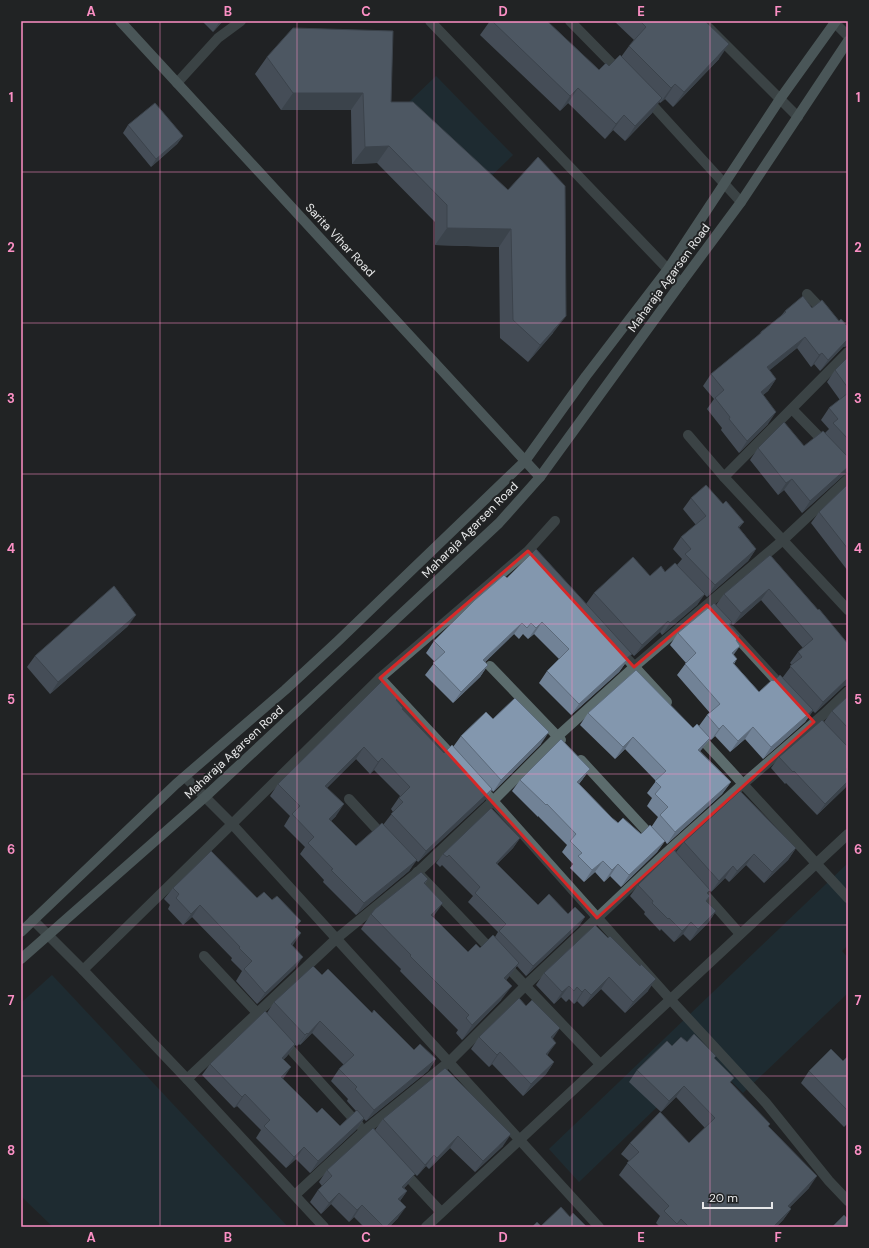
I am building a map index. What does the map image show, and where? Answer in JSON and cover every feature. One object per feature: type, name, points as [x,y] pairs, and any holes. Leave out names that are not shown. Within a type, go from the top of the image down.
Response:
[{"type":"street","name":"Sarita Vihar Road","points":[[120,21],[540,477]]},
{"type":"street","points":[[178,83],[218,38],[241,21]]},
{"type":"street","points":[[430,21],[681,282]]},
{"type":"street","points":[[570,21],[631,82]]},
{"type":"street","points":[[702,21],[798,117]]},
{"type":"street","points":[[834,22],[848,36]]},
{"type":"street","name":"Maharaja Agarsen Road","points":[[21,932],[185,777],[296,680],[525,461],[586,376],[668,269],[780,99],[834,22]]},
{"type":"street","name":"Maharaja Agarsen Road","points":[[21,958],[205,797],[499,523],[540,477],[681,282],[741,202],[848,40]]},
{"type":"street","points":[[642,94],[741,202]]},
{"type":"street","points":[[807,294],[832,321]]},
{"type":"street","points":[[724,477],[848,352]]},
{"type":"street","points":[[792,409],[833,452]]},
{"type":"street","points":[[688,435],[724,477],[848,610]]},
{"type":"street","points":[[187,1079],[336,939],[494,801],[558,736],[634,667],[783,540],[848,479]]},
{"type":"street","points":[[82,970],[380,678],[530,553],[555,521]]},
{"type":"street","points":[[723,623],[792,699]]},
{"type":"street","points":[[613,643],[672,708]]},
{"type":"street","points":[[490,666],[558,736],[669,855]]},
{"type":"street","points":[[380,678],[461,766]]},
{"type":"street","points":[[295,1195],[449,1062],[525,986],[597,918],[669,855],[743,784],[848,691]]},
{"type":"street","points":[[688,725],[848,898]]},
{"type":"street","points":[[185,777],[232,824],[599,1227]]},
{"type":"street","points":[[472,778],[670,999],[766,1103],[829,1181],[848,1201]]},
{"type":"street","points":[[349,799],[391,844]]},
{"type":"street","points":[[426,1227],[848,834]]},
{"type":"street","points":[[415,870],[600,1064]]},
{"type":"street","points":[[693,881],[740,934]]},
{"type":"street","points":[[33,920],[187,1079],[324,1227]]},
{"type":"street","points":[[204,956],[367,1133]]},
{"type":"street","points":[[395,1163],[441,1212]]},
{"type":"highlighted area","points":[[528,551],[634,667],[707,605],[814,722],[597,918],[380,678]]},
{"type":"shaded area","points":[[436,76],[513,155],[486,181],[409,102]]},
{"type":"shaded area","points":[[848,863],[848,945],[842,951],[848,958],[848,993],[743,1093],[708,1058],[579,1182],[549,1149]]},
{"type":"shaded area","points":[[52,975],[288,1227],[53,1227],[21,1196],[21,1003]]},
{"type":"building","points":[[492,21],[547,21],[599,70],[606,63],[609,66],[620,55],[662,98],[635,126],[624,115],[616,124],[578,88],[570,96]]},
{"type":"building","points":[[640,21],[705,21],[729,44],[684,92],[675,84],[671,88],[629,46],[646,27]]},
{"type":"building","points":[[293,28],[393,31],[391,102],[413,102],[508,190],[538,157],[565,186],[566,316],[540,345],[513,320],[511,229],[447,228],[447,205],[389,146],[365,147],[363,93],[293,93],[267,57]]},
{"type":"building","points":[[155,103],[183,136],[156,159],[128,125]]},
{"type":"building","points":[[803,296],[812,308],[822,300],[839,321],[841,319],[848,327],[848,339],[828,360],[822,353],[819,355],[805,337],[767,367],[776,379],[761,392],[776,412],[747,441],[729,419],[730,417],[715,398],[724,390],[711,374],[786,312],[785,311]]},
{"type":"building","points":[[848,357],[848,388],[835,370]]},
{"type":"building","points":[[848,393],[848,439],[833,423],[838,419],[829,408]]},
{"type":"building","points":[[784,422],[804,446],[823,431],[848,457],[848,467],[810,501],[792,479],[786,483],[758,448]]},
{"type":"building","points":[[848,484],[848,549],[819,512]]},
{"type":"building","points":[[706,485],[723,504],[726,501],[744,522],[738,527],[756,549],[715,585],[685,554],[691,549],[681,537],[706,516],[691,498]]},
{"type":"building","points":[[536,549],[632,654],[579,704],[547,671],[569,649],[542,622],[536,628],[531,623],[527,628],[522,623],[483,660],[488,665],[461,692],[433,663],[445,652],[434,641],[475,600],[504,575],[507,578]]},
{"type":"building","points":[[770,555],[818,610],[819,609],[848,644],[848,678],[823,702],[790,666],[802,657],[798,652],[813,639],[769,589],[741,613],[724,594]]},
{"type":"building","points":[[633,557],[650,576],[661,566],[665,572],[675,563],[705,594],[670,623],[668,621],[642,645],[594,593]]},
{"type":"building","points":[[114,586],[136,615],[58,682],[35,656]]},
{"type":"building","points":[[714,603],[732,622],[729,624],[740,636],[736,640],[740,646],[732,653],[737,659],[733,663],[759,692],[780,675],[813,710],[771,747],[753,727],[738,741],[723,725],[719,729],[707,715],[720,704],[685,664],[696,653],[678,633]]},
{"type":"building","points":[[636,670],[693,728],[697,724],[710,738],[698,750],[731,782],[675,832],[660,815],[668,807],[655,794],[661,787],[655,781],[666,771],[633,737],[623,747],[588,713]]},
{"type":"building","points":[[382,681],[399,698],[396,700],[403,708],[402,709],[444,753],[452,745],[492,789],[426,851],[391,814],[403,802],[399,798],[410,787],[382,758],[378,762],[364,747],[325,786],[344,804],[329,819],[356,846],[382,823],[417,860],[364,903],[331,870],[333,869],[308,843],[314,837],[292,814],[300,806],[278,784]]},
{"type":"building","points":[[848,696],[848,728],[832,711]]},
{"type":"building","points":[[515,698],[549,732],[501,780],[461,736],[486,712],[493,719]]},
{"type":"building","points":[[822,720],[848,747],[848,768],[846,769],[848,771],[848,781],[825,804],[779,757]]},
{"type":"building","points":[[561,739],[590,769],[577,782],[612,818],[618,823],[623,818],[641,834],[650,825],[665,841],[629,875],[618,864],[612,870],[603,861],[592,870],[578,856],[582,853],[570,841],[576,834],[547,804],[546,805],[520,780]]},
{"type":"building","points":[[740,791],[796,848],[772,872],[754,854],[737,871],[733,866],[719,881],[684,842]]},
{"type":"building","points":[[491,808],[520,838],[496,863],[538,905],[549,894],[568,914],[575,907],[585,917],[533,966],[499,931],[506,924],[475,893],[480,887],[449,855],[447,857],[443,854]]},
{"type":"building","points":[[674,850],[710,890],[707,893],[710,896],[706,901],[716,911],[698,929],[691,922],[682,931],[652,903],[653,901],[638,885]]},
{"type":"building","points":[[211,851],[257,898],[264,892],[272,900],[277,896],[301,921],[295,927],[301,933],[291,944],[303,957],[265,993],[244,969],[252,961],[239,948],[240,947],[200,905],[191,914],[176,898],[179,894],[173,888]]},
{"type":"building","points":[[421,872],[428,879],[424,883],[443,903],[431,915],[468,952],[476,944],[480,948],[493,935],[519,963],[504,978],[512,986],[472,1025],[466,1018],[469,1015],[410,956],[411,955],[371,914],[375,909]]},
{"type":"building","points":[[595,925],[608,938],[610,936],[640,966],[641,964],[656,979],[633,1002],[609,977],[591,995],[585,989],[582,992],[577,987],[574,991],[569,986],[562,992],[544,973]]},
{"type":"building","points":[[313,966],[322,975],[328,969],[372,1013],[374,1010],[414,1050],[420,1044],[436,1059],[374,1110],[355,1089],[357,1087],[339,1069],[354,1055],[320,1021],[308,1034],[307,1033],[305,1035],[274,1002]]},
{"type":"building","points":[[519,998],[526,1006],[532,1000],[560,1028],[551,1037],[556,1043],[546,1054],[554,1062],[531,1084],[500,1052],[497,1055],[479,1037]]},
{"type":"building","points":[[265,1011],[295,1044],[282,1058],[291,1067],[281,1077],[317,1113],[322,1108],[340,1126],[357,1110],[364,1118],[318,1161],[304,1147],[294,1157],[264,1126],[270,1120],[245,1094],[242,1097],[210,1064]]},
{"type":"building","points":[[694,1034],[716,1056],[714,1058],[734,1078],[730,1082],[770,1124],[768,1126],[817,1176],[788,1206],[791,1209],[773,1227],[689,1227],[681,1219],[677,1224],[664,1211],[669,1206],[627,1163],[639,1152],[630,1143],[660,1112],[689,1143],[715,1118],[684,1086],[669,1101],[637,1070],[667,1041],[672,1046],[681,1037],[687,1042]]},
{"type":"building","points":[[831,1049],[843,1061],[848,1056],[848,1111],[809,1071]]},
{"type":"building","points":[[445,1068],[511,1134],[483,1161],[458,1136],[437,1158],[434,1155],[425,1165],[383,1119]]},
{"type":"building","points":[[373,1128],[415,1174],[402,1187],[407,1191],[398,1199],[406,1207],[386,1227],[384,1227],[362,1205],[357,1210],[339,1193],[329,1203],[318,1190],[332,1176],[327,1170]]},
{"type":"building","points":[[561,1207],[570,1217],[573,1213],[587,1227],[532,1227],[537,1222],[541,1226]]},
{"type":"building","points":[[844,1215],[848,1219],[848,1227],[832,1227]]}]
